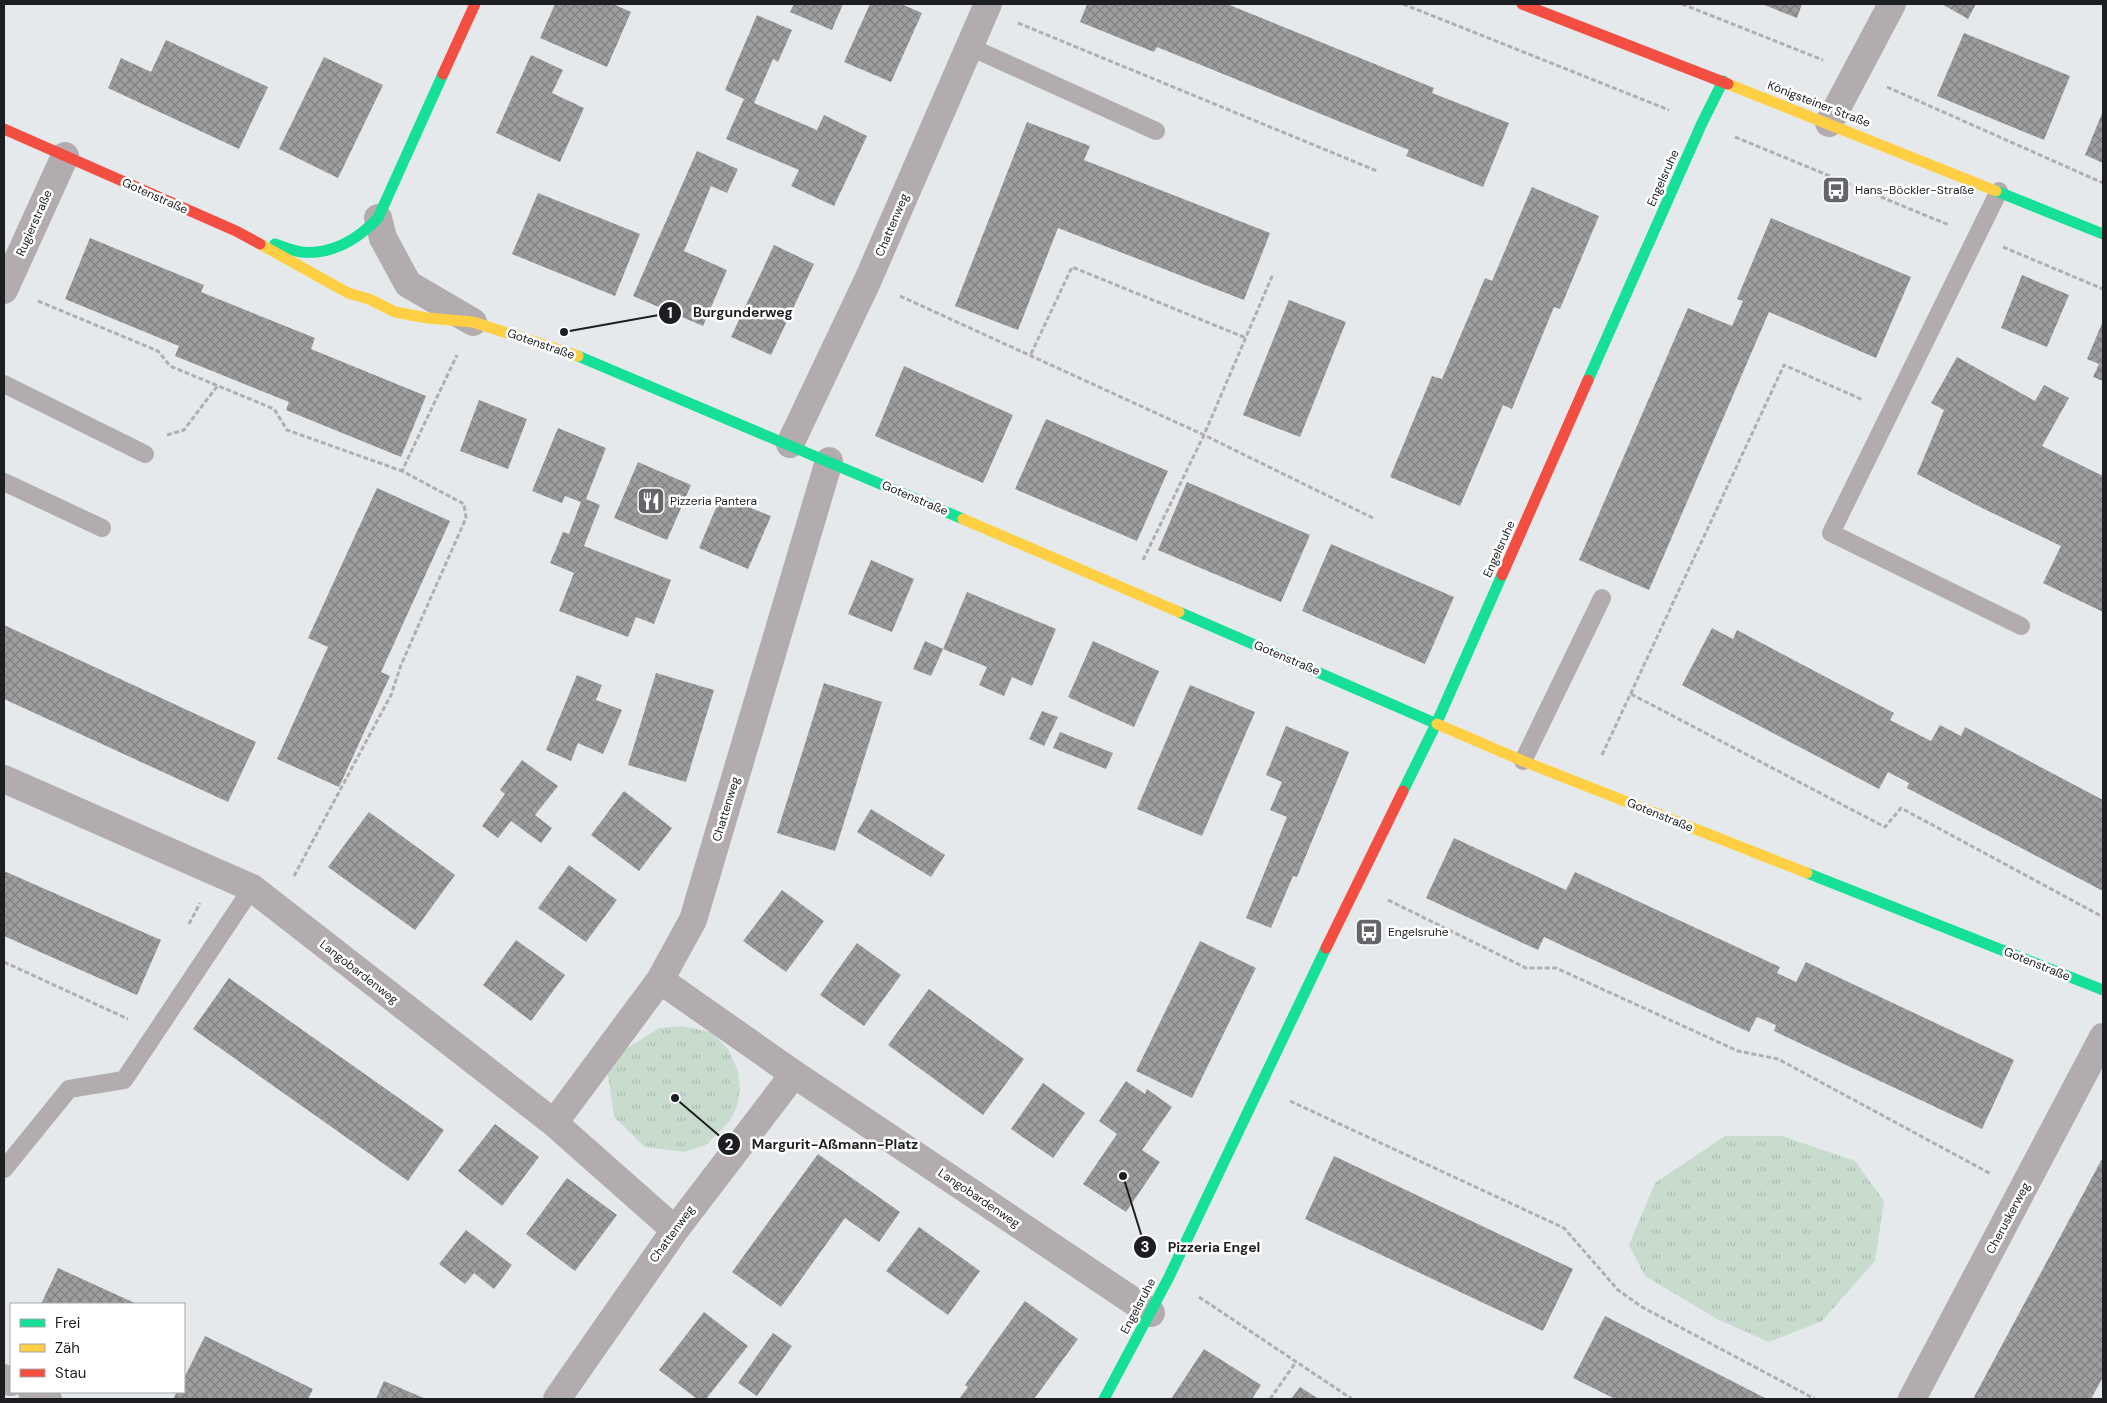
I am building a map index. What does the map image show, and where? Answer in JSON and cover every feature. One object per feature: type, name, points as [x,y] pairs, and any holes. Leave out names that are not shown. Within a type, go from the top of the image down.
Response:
[{"type":"street","points":[[236,231],[300,252],[326,250],[349,243],[366,232],[378,218],[475,4]]},
{"type":"street","name":"Königsteiner Straße","points":[[1522,4],[1723,81],[2103,234]]},
{"type":"street","points":[[1829,123],[1892,4]]},
{"type":"street","name":"Chattenweg","points":[[790,444],[867,282],[986,6]]},
{"type":"street","name":"Engelsruhe","points":[[1104,1399],[1169,1277],[1356,885],[1437,722],[1702,123],[1723,81]]},
{"type":"street","name":"Gotenstraße","points":[[4,129],[236,231],[348,293],[369,299],[395,312],[427,318],[473,322],[558,348],[790,444],[1437,722],[1523,761],[2103,990]]},
{"type":"street","name":"Rugierstraße","points":[[4,289],[65,156]]},
{"type":"street","name":"Gotenstraße","points":[[378,218],[383,238],[408,284],[473,322]]},
{"type":"street","name":"Chattenweg","points":[[554,1123],[660,980],[693,920],[829,461]]},
{"type":"street","name":"Langobardenweg","points":[[4,779],[252,888],[554,1123],[675,1230]]},
{"type":"street","name":"Langobardenweg","points":[[660,980],[794,1074],[1151,1313]]},
{"type":"street","name":"Cheruskerweg","points":[[1912,1399],[2103,1037]]},
{"type":"street","name":"Chattenweg","points":[[557,1399],[675,1230],[794,1074]]},
{"type":"street","points":[[34,1393],[48,1399]]},
{"type":"lane","points":[[968,46],[1156,131]]},
{"type":"lane","points":[[1999,191],[1831,534],[2021,626]]},
{"type":"lane","points":[[4,384],[138,450]]},
{"type":"lane","points":[[4,482],[102,528]]},
{"type":"lane","points":[[1523,761],[1602,598]]},
{"type":"lane","points":[[4,1169],[69,1089],[124,1080],[252,888]]},
{"type":"path","points":[[1403,4],[1702,123],[2103,289]]},
{"type":"path","points":[[1682,4],[1855,73],[2103,183]]},
{"type":"path","points":[[986,6],[1377,171]]},
{"type":"path","points":[[1031,354],[1072,266],[1246,338]]},
{"type":"path","points":[[1128,590],[1204,435],[1274,274]]},
{"type":"path","points":[[867,282],[1031,354],[1204,435],[1372,518]]},
{"type":"path","points":[[4,289],[158,351],[170,366],[274,408],[287,430],[402,471],[464,504],[466,518],[401,664],[391,695],[277,908]]},
{"type":"path","points":[[402,471],[473,322]]},
{"type":"path","points":[[1587,787],[1784,365],[1891,412]]},
{"type":"path","points":[[138,450],[184,430],[218,385]]},
{"type":"path","points":[[1631,694],[1885,827],[1901,808],[2103,917]]},
{"type":"path","points":[[185,930],[218,872]]},
{"type":"path","points":[[1356,885],[1526,968],[1556,968],[1738,1051],[1778,1059],[2022,1191]]},
{"type":"path","points":[[4,962],[134,1022]]},
{"type":"path","points":[[1260,1087],[1564,1228],[1618,1290],[1642,1307],[1815,1399]]},
{"type":"path","points":[[1169,1277],[1352,1399]]},
{"type":"path","points":[[1270,1399],[1296,1362]]},
{"type":"green space","points":[[682,1026],[711,1032],[728,1049],[738,1071],[740,1089],[737,1106],[730,1121],[706,1145],[684,1152],[645,1147],[614,1117],[608,1074],[624,1050],[659,1028]]},
{"type":"green space","points":[[1725,1136],[1782,1136],[1855,1161],[1884,1201],[1875,1261],[1822,1321],[1769,1342],[1717,1319],[1645,1276],[1629,1245],[1655,1183]]},
{"type":"building","points":[[555,4],[613,4],[631,12],[607,67],[540,38]]},
{"type":"building","points":[[794,4],[843,4],[832,30],[790,12]]},
{"type":"building","points":[[870,4],[901,4],[922,13],[891,82],[844,62]]},
{"type":"building","points":[[1087,4],[1227,4],[1434,88],[1432,93],[1509,123],[1483,187],[1406,156],[1409,150],[1157,47],[1154,52],[1080,22]]},
{"type":"building","points":[[1762,4],[1802,4],[1797,18]]},
{"type":"building","points":[[1942,4],[1976,4],[1968,19]]},
{"type":"building","points":[[757,15],[792,30],[778,62],[773,59],[754,103],[817,130],[824,115],[867,136],[834,206],[791,186],[799,170],[726,139],[744,99],[725,90]]},
{"type":"building","points":[[1964,33],[2070,76],[2044,140],[1937,96]]},
{"type":"building","points":[[166,40],[268,87],[239,149],[108,88],[121,58],[151,72]]},
{"type":"building","points":[[531,55],[563,70],[552,93],[584,108],[560,162],[496,133]]},
{"type":"building","points":[[324,57],[383,85],[338,178],[279,149]]},
{"type":"building","points":[[2103,111],[2103,163],[2085,155]]},
{"type":"building","points":[[1027,122],[1090,146],[1084,160],[1270,233],[1244,300],[1058,228],[1018,330],[955,306]]},
{"type":"building","points":[[697,151],[738,169],[727,193],[711,186],[684,251],[727,270],[703,326],[633,296]]},
{"type":"building","points":[[1532,187],[1599,216],[1560,309],[1554,307],[1512,409],[1503,405],[1460,506],[1390,477],[1432,376],[1442,379],[1485,278],[1492,281]]},
{"type":"building","points":[[538,193],[640,234],[615,296],[512,254]]},
{"type":"building","points":[[1771,218],[1911,277],[1876,358],[1769,312],[1649,590],[1579,560],[1688,308],[1732,326],[1743,301],[1737,299]]},
{"type":"building","points":[[90,238],[204,285],[201,292],[315,338],[311,349],[426,396],[401,457],[286,410],[289,402],[175,356],[179,346],[65,299]]},
{"type":"building","points":[[774,245],[814,264],[771,355],[731,337]]},
{"type":"building","points":[[2022,275],[2069,295],[2047,347],[2001,328]]},
{"type":"building","points":[[1289,300],[1346,322],[1300,437],[1243,415]]},
{"type":"building","points":[[2103,321],[2103,381],[2093,377],[2099,364],[2087,359]]},
{"type":"building","points":[[1957,357],[2035,401],[2044,385],[2069,398],[2042,446],[2103,476],[2103,612],[2043,583],[2061,546],[1917,474],[1944,410],[1931,403]]},
{"type":"building","points":[[904,366],[1013,415],[983,483],[875,436]]},
{"type":"building","points":[[479,400],[527,419],[508,469],[460,451]]},
{"type":"building","points":[[1046,419],[1168,471],[1137,541],[1015,489]]},
{"type":"building","points":[[558,428],[606,448],[586,499],[600,505],[584,546],[671,580],[654,624],[636,617],[628,637],[559,611],[574,573],[550,563],[563,532],[569,534],[581,502],[565,496],[562,503],[532,491]]},
{"type":"building","points":[[638,462],[691,485],[667,540],[614,518]]},
{"type":"building","points":[[1187,482],[1310,535],[1281,602],[1158,550]]},
{"type":"building","points":[[377,488],[450,521],[381,672],[390,676],[339,787],[277,759],[328,647],[308,638]]},
{"type":"building","points":[[721,496],[771,516],[748,569],[699,548]]},
{"type":"building","points":[[1331,544],[1454,597],[1425,664],[1302,611]]},
{"type":"building","points":[[871,560],[914,579],[892,632],[848,614]]},
{"type":"building","points":[[967,592],[1056,629],[1032,686],[1012,677],[1004,696],[979,685],[987,667],[943,649]]},
{"type":"building","points":[[4,625],[256,742],[228,802],[4,699]]},
{"type":"building","points":[[1712,628],[1733,639],[1737,630],[1894,713],[1890,720],[1931,741],[1940,725],[1961,736],[1965,727],[2103,800],[2103,891],[1907,788],[1909,783],[1888,772],[1879,789],[1682,685]]},
{"type":"building","points":[[925,641],[943,649],[931,676],[913,669]]},
{"type":"building","points":[[1093,641],[1159,671],[1134,727],[1068,697]]},
{"type":"building","points":[[656,673],[714,690],[686,782],[628,765]]},
{"type":"building","points":[[577,675],[602,685],[596,700],[622,710],[603,754],[578,743],[571,761],[546,750]]},
{"type":"building","points":[[824,683],[882,702],[835,851],[777,833]]},
{"type":"building","points":[[1190,685],[1255,712],[1202,836],[1137,809]]},
{"type":"building","points":[[1042,711],[1058,717],[1044,746],[1029,739]]},
{"type":"building","points":[[1286,726],[1349,752],[1297,877],[1293,876],[1271,928],[1246,918],[1287,817],[1270,810],[1282,782],[1266,775]]},
{"type":"building","points":[[1060,732],[1113,753],[1106,769],[1053,748]]},
{"type":"building","points":[[522,760],[558,786],[535,815],[552,828],[541,843],[511,821],[498,838],[482,826],[505,794],[500,790]]},
{"type":"building","points":[[624,791],[672,828],[639,871],[591,835]]},
{"type":"building","points":[[871,809],[945,855],[931,877],[857,832]]},
{"type":"building","points":[[369,812],[455,875],[415,930],[328,867]]},
{"type":"building","points":[[1454,838],[1566,890],[1575,872],[1780,967],[1777,973],[1796,982],[1806,962],[2014,1060],[1982,1129],[1774,1031],[1776,1025],[1757,1017],[1749,1032],[1544,937],[1538,950],[1426,898]]},
{"type":"building","points":[[569,865],[617,900],[586,942],[538,908]]},
{"type":"building","points":[[4,871],[161,940],[137,995],[4,936]]},
{"type":"building","points":[[782,890],[824,921],[786,972],[743,941]]},
{"type":"building","points":[[516,940],[565,975],[531,1021],[483,985]]},
{"type":"building","points":[[1200,941],[1256,968],[1192,1098],[1136,1071]]},
{"type":"building","points":[[857,943],[901,975],[864,1026],[820,995]]},
{"type":"building","points":[[229,978],[444,1130],[408,1181],[193,1029]]},
{"type":"building","points":[[929,989],[1024,1059],[983,1115],[888,1045]]},
{"type":"building","points":[[1126,1081],[1145,1094],[1147,1089],[1172,1107],[1142,1150],[1160,1162],[1126,1212],[1083,1184],[1117,1134],[1099,1121]]},
{"type":"building","points":[[1043,1083],[1085,1113],[1053,1158],[1011,1129]]},
{"type":"building","points":[[495,1124],[539,1157],[502,1206],[458,1171]]},
{"type":"building","points":[[818,1154],[900,1212],[879,1242],[845,1218],[781,1307],[732,1272]]},
{"type":"building","points":[[1334,1156],[1573,1269],[1543,1331],[1305,1219]]},
{"type":"building","points":[[2103,1157],[2103,1377],[2091,1399],[1973,1399]]},
{"type":"building","points":[[567,1178],[617,1215],[575,1271],[526,1234]]},
{"type":"building","points":[[919,1227],[980,1271],[948,1315],[886,1271]]},
{"type":"building","points":[[466,1230],[512,1265],[494,1289],[474,1273],[465,1284],[439,1264]]},
{"type":"building","points":[[58,1268],[135,1303],[41,1303]]},
{"type":"building","points":[[1025,1301],[1078,1339],[1034,1399],[959,1399],[968,1387],[965,1385]]},
{"type":"building","points":[[704,1312],[748,1346],[706,1399],[697,1399],[659,1370]]},
{"type":"building","points":[[1605,1316],[1767,1399],[1615,1399],[1573,1378]]},
{"type":"building","points":[[773,1333],[792,1346],[757,1396],[738,1383]]},
{"type":"building","points":[[205,1336],[313,1389],[308,1399],[173,1399],[176,1393],[185,1393],[185,1376]]},
{"type":"building","points":[[1204,1349],[1261,1385],[1252,1399],[1171,1399]]},
{"type":"building","points":[[384,1381],[426,1399],[376,1399]]},
{"type":"building","points":[[1300,1387],[1319,1399],[1291,1399]]},
{"type":"traffic: fast","points":[[275,244],[301,252],[323,251],[353,239],[378,218],[443,74]]},
{"type":"traffic: fast","points":[[1588,380],[1702,123],[1723,81]]},
{"type":"traffic: fast","points":[[1996,191],[2103,234]]},
{"type":"traffic: fast","points":[[578,356],[963,519]]},
{"type":"traffic: fast","points":[[1403,791],[1437,722],[1502,575]]},
{"type":"traffic: fast","points":[[1179,612],[1437,724]]},
{"type":"traffic: fast","points":[[1807,873],[2103,990]]},
{"type":"traffic: fast","points":[[1104,1399],[1169,1277],[1326,948]]},
{"type":"traffic: slow","points":[[1728,84],[1996,191]]},
{"type":"traffic: slow","points":[[260,244],[348,293],[369,299],[395,312],[427,318],[473,322],[578,356]]},
{"type":"traffic: slow","points":[[963,519],[1179,612]]},
{"type":"traffic: slow","points":[[1437,724],[1523,761],[1807,873]]},
{"type":"traffic: jam","points":[[443,74],[475,4]]},
{"type":"traffic: jam","points":[[1522,4],[1728,84]]},
{"type":"traffic: jam","points":[[4,129],[236,231],[260,244]]},
{"type":"traffic: jam","points":[[1502,575],[1588,380]]},
{"type":"traffic: jam","points":[[1326,948],[1403,791]]},
{"type":"place","name":"Hans-Böckler-Straße","points":[[1836,190]]},
{"type":"place","name":"Burgunderweg","points":[[564,332]]},
{"type":"place","name":"Pizzeria Pantera","points":[[651,501]]},
{"type":"place","name":"Engelsruhe","points":[[1369,932]]},
{"type":"place","name":"Margurit-Aßmann-Platz","points":[[675,1098]]},
{"type":"place","name":"Pizzeria Engel","points":[[1123,1176]]}]
